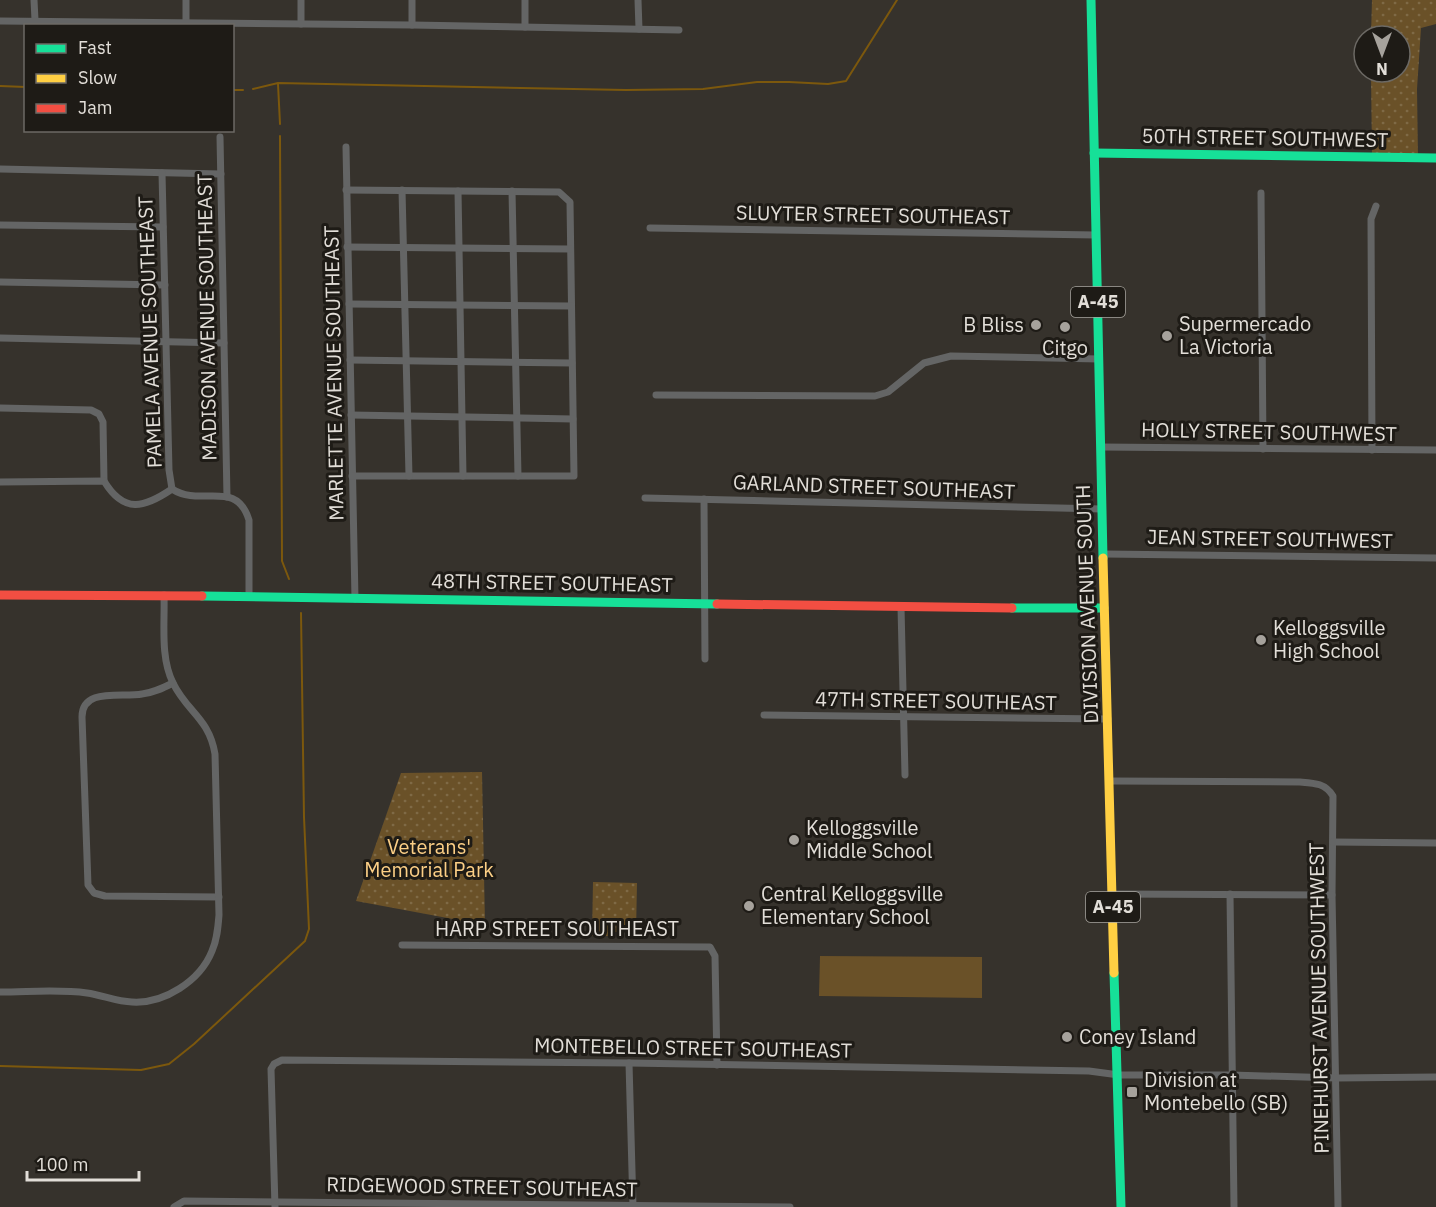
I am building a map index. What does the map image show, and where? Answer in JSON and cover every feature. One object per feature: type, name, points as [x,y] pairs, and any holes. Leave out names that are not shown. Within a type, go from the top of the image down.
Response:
[{"type":"street","points":[[34,0],[35,20]]},
{"type":"street","points":[[186,0],[186,22]]},
{"type":"street","points":[[301,0],[301,24]]},
{"type":"street","points":[[412,0],[412,25]]},
{"type":"street","points":[[525,0],[525,27]]},
{"type":"street","points":[[638,0],[639,29]]},
{"type":"street","name":"DIVISION AVENUE SOUTH","points":[[1091,0],[1104,608],[1121,1207]]},
{"type":"street","points":[[0,21],[679,30]]},
{"type":"street","name":"MADISON AVENUE SOUTHEAST","points":[[220,137],[227,497]]},
{"type":"street","name":"MARLETTE AVENUE SOUTHEAST","points":[[346,147],[355,599]]},
{"type":"street","name":"50TH STREET SOUTHWEST","points":[[1094,153],[1269,158],[1436,158]]},
{"type":"street","points":[[0,169],[221,174]]},
{"type":"street","name":"PAMELA AVENUE SOUTHEAST","points":[[162,173],[169,470],[172,489]]},
{"type":"street","points":[[346,189],[559,192],[570,201],[574,476],[352,476]]},
{"type":"street","points":[[402,190],[409,476]]},
{"type":"street","points":[[458,191],[463,476]]},
{"type":"street","points":[[512,191],[518,476]]},
{"type":"street","points":[[1261,193],[1263,449]]},
{"type":"street","points":[[1372,450],[1371,219],[1376,206]]},
{"type":"street","points":[[0,225],[163,227]]},
{"type":"street","name":"SLUYTER STREET SOUTHEAST","points":[[650,228],[1096,235]]},
{"type":"street","points":[[348,247],[570,249]]},
{"type":"street","points":[[0,282],[165,285]]},
{"type":"street","points":[[349,304],[571,306]]},
{"type":"street","points":[[0,338],[224,343]]},
{"type":"street","points":[[656,395],[875,396],[888,392],[924,363],[951,356],[1099,359]]},
{"type":"street","points":[[350,360],[572,363]]},
{"type":"street","points":[[0,408],[91,410],[99,414],[103,422],[104,481],[113,495],[125,503],[147,504],[172,489],[186,495],[227,497],[237,500],[242,504],[249,520],[249,596]]},
{"type":"street","points":[[351,415],[573,419]]},
{"type":"street","name":"HOLLY STREET SOUTHWEST","points":[[1101,447],[1436,450]]},
{"type":"street","points":[[0,482],[104,481]]},
{"type":"street","name":"GARLAND STREET SOUTHEAST","points":[[645,498],[1102,509]]},
{"type":"street","points":[[704,499],[705,659]]},
{"type":"street","name":"JEAN STREET SOUTHWEST","points":[[1104,554],[1436,558]]},
{"type":"street","name":"48TH STREET SOUTHEAST","points":[[0,595],[249,596],[901,607],[1104,608]]},
{"type":"street","points":[[0,992],[88,993],[136,1003],[154,1000],[178,989],[200,972],[212,953],[219,915],[216,765],[213,746],[203,721],[186,704],[169,673],[166,657],[164,595]]},
{"type":"street","points":[[901,607],[905,775]]},
{"type":"street","points":[[173,683],[153,692],[95,697],[86,702],[82,712],[88,882],[94,893],[111,896],[219,897]]},
{"type":"street","name":"47TH STREET SOUTHEAST","points":[[764,715],[1108,719]]},
{"type":"street","name":"PINEHURST AVENUE SOUTHWEST","points":[[1110,781],[1317,783],[1329,789],[1333,796],[1332,895],[1338,1207]]},
{"type":"street","points":[[1333,842],[1436,843]]},
{"type":"street","points":[[1113,894],[1332,895]]},
{"type":"street","points":[[1230,894],[1234,1207]]},
{"type":"street","name":"HARP STREET SOUTHEAST","points":[[402,945],[712,949],[715,956],[717,1065]]},
{"type":"street","name":"MONTEBELLO STREET SOUTHEAST","points":[[275,1204],[271,1069],[274,1064],[282,1060],[291,1059],[1089,1071],[1119,1075],[1436,1077]]},
{"type":"street","points":[[629,1063],[633,1206]]},
{"type":"street","name":"RIDGEWOOD STREET SOUTHEAST","points":[[174,1206],[184,1201],[275,1204],[790,1207]]},
{"type":"green space","points":[[1372,0],[1436,0],[1436,24],[1421,28],[1417,89],[1418,158],[1372,157],[1371,84],[1412,84],[1412,24],[1371,24]]},
{"type":"green space","name":"Veterans' Memorial Park","points":[[482,772],[485,925],[356,901],[401,773]]},
{"type":"green space","points":[[593,882],[637,883],[636,932],[610,932],[610,936],[592,936]]},
{"type":"green space","points":[[820,956],[982,957],[982,998],[819,996]]},
{"type":"waterway","points":[[253,89],[278,83],[626,90],[703,89],[757,82],[828,84],[846,81],[897,0]]},
{"type":"waterway","points":[[278,84],[280,124]]},
{"type":"waterway","points":[[0,86],[24,87]]},
{"type":"waterway","points":[[234,90],[243,90]]},
{"type":"waterway","points":[[280,136],[282,561],[289,579]]},
{"type":"waterway","points":[[0,1066],[141,1070],[169,1064],[194,1044],[305,941],[309,929],[304,817],[301,613]]},
{"type":"traffic: fast","points":[[1091,0],[1103,558]]},
{"type":"traffic: fast","points":[[1094,153],[1436,158]]},
{"type":"traffic: fast","points":[[202,596],[717,604]]},
{"type":"traffic: fast","points":[[1012,608],[1104,608]]},
{"type":"traffic: fast","points":[[1114,973],[1121,1207]]},
{"type":"traffic: slow","points":[[1103,558],[1114,973]]},
{"type":"traffic: jam","points":[[0,595],[202,596]]},
{"type":"traffic: jam","points":[[717,604],[1012,608]]},
{"type":"place","name":"B Bliss","points":[[1036,325]]},
{"type":"place","name":"Citgo","points":[[1065,327]]},
{"type":"place","name":"Supermercado La Victoria","points":[[1167,336]]},
{"type":"place","name":"Kelloggsville High School","points":[[1261,640]]},
{"type":"place","name":"Kelloggsville Middle School","points":[[794,840]]},
{"type":"place","name":"Central Kelloggsville Elementary School","points":[[749,906]]},
{"type":"place","name":"Coney Island","points":[[1067,1037]]},
{"type":"place","name":"Division at Montebello (SB)","points":[[1132,1092]]}]
